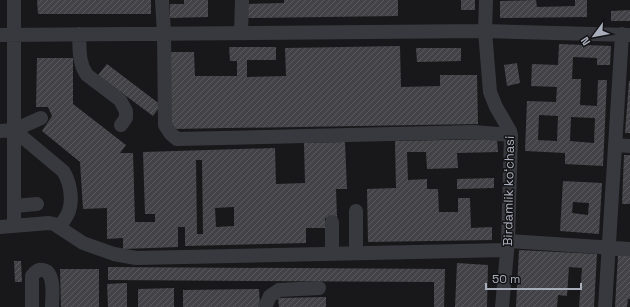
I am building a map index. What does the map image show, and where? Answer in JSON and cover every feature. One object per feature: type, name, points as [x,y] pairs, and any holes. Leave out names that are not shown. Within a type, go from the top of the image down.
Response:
[{"type":"street","points":[[14,0],[7,35],[14,130],[14,206],[7,226],[49,222],[83,243],[114,254],[136,258],[332,254],[507,245],[609,247],[630,249]]},
{"type":"street","points":[[162,0],[164,33],[165,125],[170,134],[177,139],[474,132],[511,135]]},
{"type":"street","points":[[241,33],[242,0]]},
{"type":"street","name":"Birdamlik koʻchasi","points":[[486,0],[485,31],[492,96],[496,107],[511,135],[507,245],[502,307]]},
{"type":"street","points":[[7,35],[485,31],[626,35],[615,145],[605,307]]},
{"type":"street","points":[[79,34],[81,64],[83,70],[87,75],[120,100],[126,111],[126,118],[121,125]]},
{"type":"street","points":[[0,130],[14,130],[41,118]]},
{"type":"street","points":[[14,130],[66,175],[69,182],[70,205],[69,212],[59,227]]},
{"type":"street","points":[[615,145],[630,146]]},
{"type":"street","points":[[14,206],[37,204]]},
{"type":"street","points":[[356,211],[356,253]]},
{"type":"street","points":[[332,222],[332,254]]},
{"type":"street","points":[[32,307],[32,276],[37,270],[46,271],[52,278],[52,307]]},
{"type":"street","points":[[265,307],[270,296],[279,290],[319,288]]},
{"type":"building","points":[[37,0],[151,0],[151,14],[38,14]]},
{"type":"building","points":[[184,0],[208,0],[208,17],[170,18],[170,4],[184,4]]},
{"type":"building","points":[[284,0],[398,0],[398,16],[247,18],[247,4],[284,3]]},
{"type":"building","points":[[461,0],[475,0],[475,10],[461,10]]},
{"type":"building","points":[[536,0],[537,7],[575,6],[575,0],[587,0],[587,17],[500,18],[500,1]]},
{"type":"building","points":[[630,10],[630,21],[611,21],[611,11]]},
{"type":"building","points":[[559,44],[611,46],[610,65],[597,65],[597,58],[573,57],[572,79],[581,79],[580,105],[597,106],[598,80],[607,80],[603,166],[565,164],[565,153],[525,151],[527,101],[556,102],[557,87],[531,86],[532,64],[558,65]],"holes":[[[539,115],[558,116],[557,141],[538,140]],[[571,117],[595,118],[594,143],[570,141]]]},
{"type":"building","points":[[400,46],[401,87],[440,86],[440,75],[477,75],[478,124],[171,129],[170,52],[194,52],[195,76],[237,76],[237,61],[230,61],[229,47],[276,47],[276,60],[247,60],[247,77],[286,76],[285,48]]},
{"type":"building","points":[[416,48],[461,48],[461,61],[417,62]]},
{"type":"building","points":[[37,58],[73,58],[73,104],[126,145],[120,153],[133,153],[135,222],[155,222],[155,214],[145,214],[143,152],[275,148],[276,184],[305,183],[304,143],[345,142],[347,189],[336,189],[337,217],[325,218],[325,228],[306,228],[306,243],[185,246],[185,227],[178,227],[178,247],[123,249],[123,238],[107,239],[107,208],[83,209],[80,162],[42,131],[52,116],[48,107],[36,107]],"holes":[[[196,160],[202,160],[203,234],[197,234]],[[234,207],[234,226],[216,227],[215,208]]]},
{"type":"building","points":[[517,63],[520,83],[507,86],[504,65]]},
{"type":"building","points":[[107,64],[161,105],[153,116],[98,75]]},
{"type":"building","points":[[629,81],[630,133],[625,133]]},
{"type":"building","points":[[497,139],[498,152],[457,153],[458,168],[427,169],[426,152],[407,152],[408,180],[427,179],[427,189],[438,189],[439,212],[458,212],[458,198],[470,198],[471,228],[492,227],[492,240],[368,242],[367,189],[396,188],[395,141]]},
{"type":"building","points":[[624,155],[630,155],[630,204],[622,204]]},
{"type":"building","points":[[494,178],[494,188],[457,189],[457,179]]},
{"type":"building","points":[[563,181],[602,183],[599,234],[560,231]],"holes":[[[573,202],[589,203],[588,215],[572,213]]]},
{"type":"building","points":[[519,250],[597,254],[594,307],[579,307],[582,268],[569,267],[567,296],[558,295],[557,307],[516,307]]},
{"type":"building","points":[[618,255],[630,256],[630,299],[628,299],[627,307],[615,307]]},
{"type":"building","points":[[14,261],[21,261],[22,282],[15,282]]},
{"type":"building","points":[[457,263],[488,265],[487,307],[455,307]]},
{"type":"building","points":[[108,267],[445,269],[444,307],[434,307],[434,282],[108,280]]},
{"type":"building","points":[[60,269],[99,269],[99,307],[61,307]]},
{"type":"building","points":[[127,283],[127,307],[108,307],[107,284]]},
{"type":"building","points":[[174,288],[174,307],[138,307],[138,289]]},
{"type":"building","points":[[259,289],[260,307],[183,307],[183,290]]},
{"type":"building","points":[[326,297],[326,307],[279,307],[278,298]]}]
